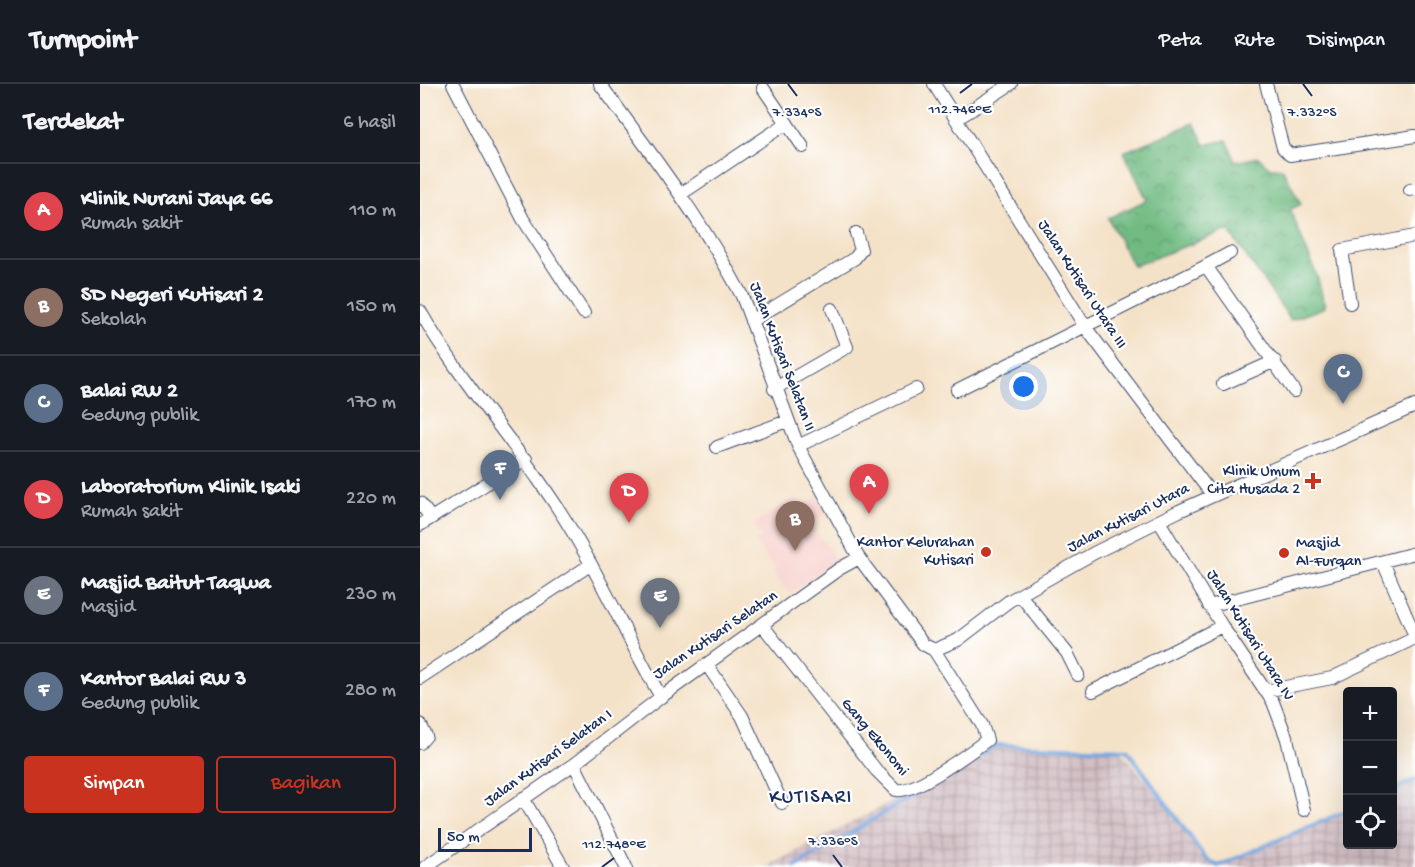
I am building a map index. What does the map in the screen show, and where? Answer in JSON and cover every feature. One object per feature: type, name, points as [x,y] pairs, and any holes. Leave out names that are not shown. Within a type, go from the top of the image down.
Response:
[{"type":"street","points":[[453,84],[523,219],[584,313]]},
{"type":"street","name":"Jalan Kutisari Selatan II","points":[[600,84],[681,194],[730,274],[751,321],[774,389],[798,446],[860,558]]},
{"type":"street","name":"Jalan Kutisari Utara III","points":[[934,84],[1086,328],[1213,496]]},
{"type":"street","points":[[957,119],[1011,84]]},
{"type":"street","points":[[1266,84],[1282,148],[1290,155],[1415,136]]},
{"type":"street","points":[[763,88],[803,147]]},
{"type":"street","points":[[681,194],[787,123]]},
{"type":"street","points":[[751,321],[859,255],[861,250],[856,233]]},
{"type":"street","points":[[1350,303],[1341,252],[1415,236]]},
{"type":"street","points":[[957,390],[1086,328],[1230,253]]},
{"type":"street","points":[[1206,266],[1294,391]]},
{"type":"street","points":[[774,389],[847,346],[832,309]]},
{"type":"street","name":"Jalan Kutisari Selatan","points":[[420,311],[452,363],[526,459],[576,536],[661,697],[763,626],[839,569],[860,558]]},
{"type":"street","points":[[1223,384],[1275,361]]},
{"type":"street","points":[[798,446],[916,389]]},
{"type":"street","name":"Jalan Kutisari Utara","points":[[934,651],[958,640],[1020,595],[1159,521],[1415,406]]},
{"type":"street","points":[[717,447],[787,421]]},
{"type":"street","points":[[420,503],[425,522],[526,459]]},
{"type":"street","name":"Jalan Kutisari Utara IV","points":[[1159,521],[1209,606],[1278,713],[1304,810]]},
{"type":"street","points":[[1209,606],[1415,553]]},
{"type":"street","points":[[860,558],[923,644],[934,651]]},
{"type":"street","points":[[1264,691],[1332,678],[1415,637],[1383,562]]},
{"type":"street","points":[[420,678],[590,565]]},
{"type":"street","points":[[1020,595],[1067,653],[1078,675]]},
{"type":"street","name":"Gang Ekonomi","points":[[763,626],[876,770],[893,789],[900,792],[948,766],[988,738],[934,651]]},
{"type":"street","points":[[1093,691],[1222,626]]},
{"type":"street","points":[[707,665],[742,716],[782,803]]},
{"type":"street","name":"Jalan Kutisari Selatan I","points":[[425,867],[574,764],[661,697]]},
{"type":"street","points":[[420,724],[426,736],[420,743]]},
{"type":"street","points":[[574,764],[626,867]]},
{"type":"street","points":[[523,798],[563,867]]},
{"type":"shaded area","points":[[817,497],[827,511],[810,524],[837,560],[789,594],[773,572],[776,569],[755,542],[762,537],[753,525],[794,498],[802,507]]},
{"type":"shaded area","points":[[996,747],[1121,750],[1215,867],[766,867]]},
{"type":"shaded area","points":[[1415,782],[1415,867],[1220,867],[1343,813],[1343,849],[1397,849],[1397,789]]},
{"type":"green space","points":[[1194,123],[1205,145],[1227,140],[1235,162],[1258,157],[1270,168],[1282,168],[1301,204],[1290,210],[1317,276],[1325,307],[1291,320],[1228,230],[1133,266],[1108,218],[1147,200],[1124,152]]},
{"type":"waterway","points":[[795,867],[996,745],[1127,749],[1206,859],[1218,866],[1343,812]]},
{"type":"waterway","points":[[1397,788],[1415,780]]},
{"type":"place","name":"Balai RW 2","points":[[1343,404]]},
{"type":"place","name":"Klinik Umum Cita Husada 2","points":[[1313,481]]},
{"type":"place","name":"Kantor Balai RW 3","points":[[500,500]]},
{"type":"place","name":"Klinik Nurani Jaya 66","points":[[869,514]]},
{"type":"place","name":"Laboratorium Klinik Isaki","points":[[629,523]]},
{"type":"place","name":"SD Negeri Kutisari 2","points":[[795,551]]},
{"type":"place","name":"Kantor Kelurahan Kutisari","points":[[986,552]]},
{"type":"place","name":"Masjid Al-Furqan","points":[[1284,553]]},
{"type":"place","name":"Masjid Baitut Taqwa","points":[[660,628]]},
{"type":"district","name":"KUTISARI","points":[[811,798]]}]
